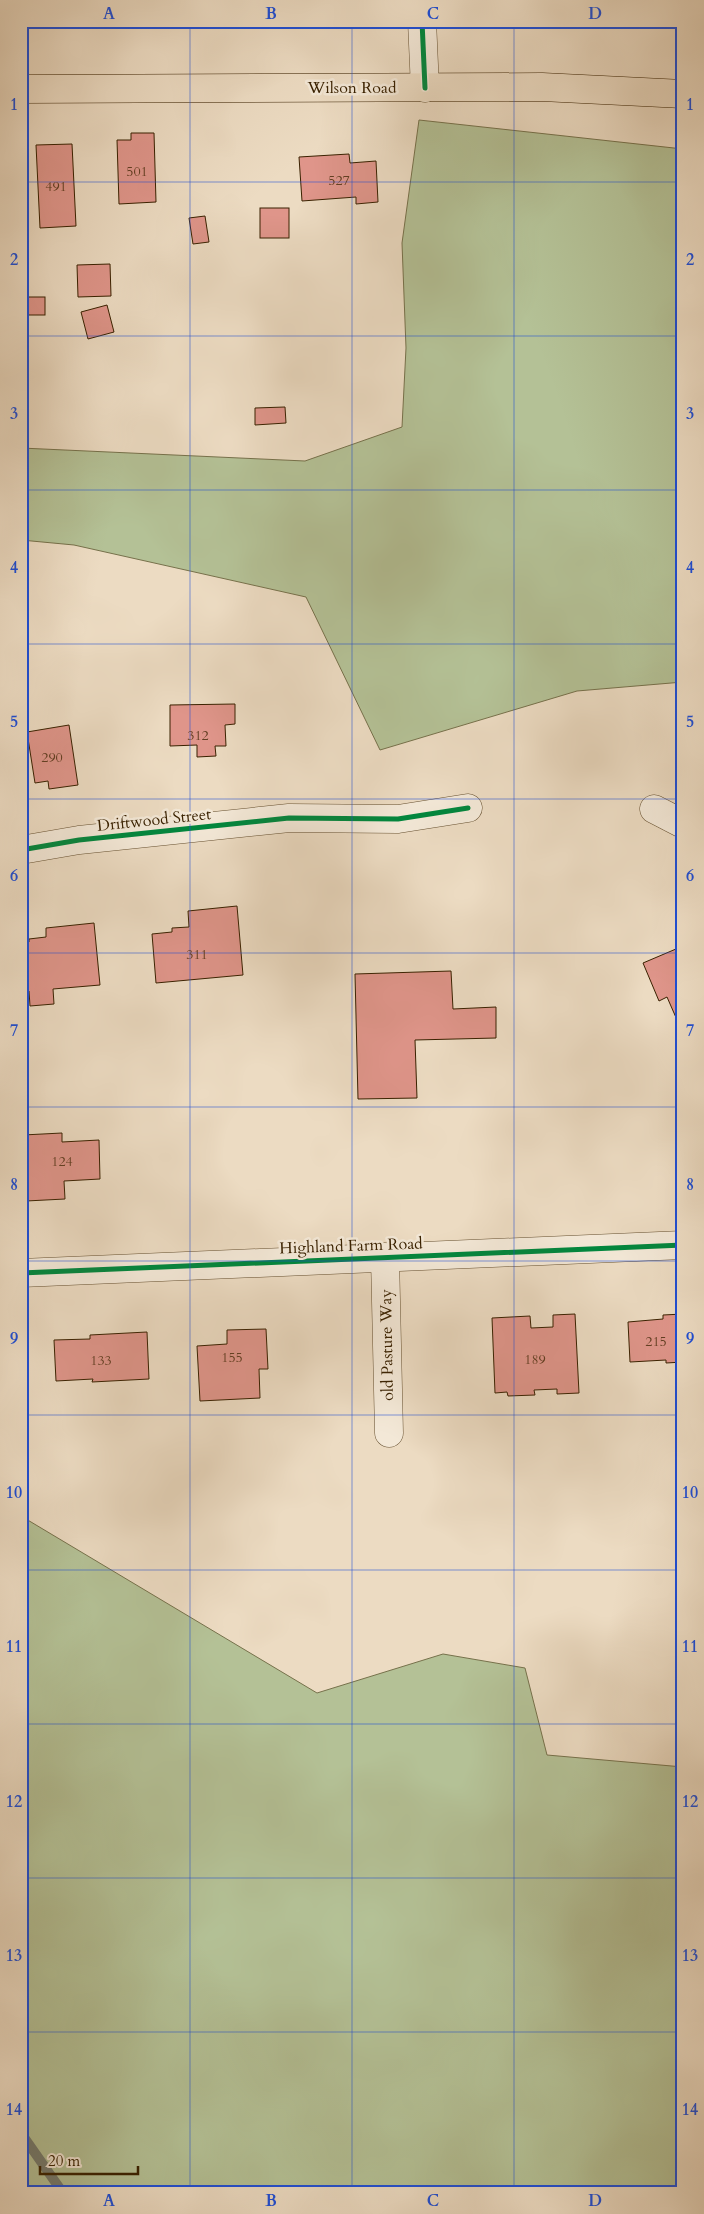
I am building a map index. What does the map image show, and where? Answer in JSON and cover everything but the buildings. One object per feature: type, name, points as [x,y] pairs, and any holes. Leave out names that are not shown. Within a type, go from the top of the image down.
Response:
[{"type":"main road","name":"Wilson Road","points":[[21,89],[542,87],[683,94]]},
{"type":"street","points":[[422,21],[425,88]]},
{"type":"street","name":"Driftwood Street","points":[[21,850],[79,840],[289,818],[398,818],[468,808]]},
{"type":"street","points":[[654,809],[683,824]]},
{"type":"street","name":"Highland Farm Road","points":[[21,1273],[683,1245]]},
{"type":"street","name":"old Pasture Way","points":[[385,1257],[389,1433]]},
{"type":"green space","points":[[419,120],[683,149],[683,682],[577,691],[380,750],[306,597],[74,545],[21,540],[21,448],[305,461],[402,427],[406,348],[402,243]]},
{"type":"green space","points":[[21,1516],[317,1693],[443,1654],[525,1668],[547,1755],[683,1767],[683,2193],[21,2193]]},
{"type":"waterway","points":[[21,2133],[63,2193]]},
{"type":"cycle path","points":[[422,21],[425,88]]},
{"type":"cycle path","points":[[21,850],[79,840],[289,818],[398,819],[468,808]]},
{"type":"cycle path","points":[[21,1273],[683,1245]]}]
